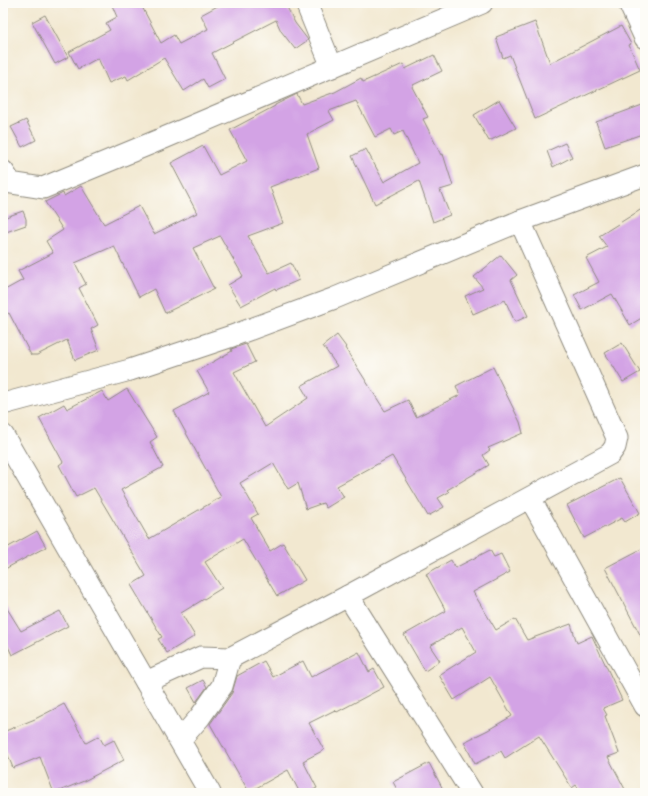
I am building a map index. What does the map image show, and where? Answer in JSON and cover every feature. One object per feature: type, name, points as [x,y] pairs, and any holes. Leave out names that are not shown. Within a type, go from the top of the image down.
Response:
[{"type":"street","points":[[306,3],[332,67]]},
{"type":"street","points":[[3,171],[11,183],[43,188],[482,3]]},
{"type":"street","points":[[630,3],[645,38]]},
{"type":"street","points":[[3,404],[130,370],[232,336],[335,298],[520,220],[645,175]]},
{"type":"street","points":[[146,682],[200,657],[230,658],[610,454],[615,447],[616,438],[520,220]]},
{"type":"street","points":[[3,435],[210,793]]},
{"type":"street","points":[[530,498],[640,685],[645,706]]},
{"type":"street","points":[[348,596],[472,793]]},
{"type":"street","points":[[180,740],[200,717],[222,686],[230,658]]},
{"type":"building","points":[[111,3],[140,3],[161,43],[174,35],[179,44],[208,29],[201,15],[223,3],[285,3],[295,23],[308,40],[295,49],[281,31],[276,20],[212,53],[225,79],[208,88],[203,79],[184,91],[164,58],[128,80],[126,76],[109,83],[98,58],[78,69],[69,52],[110,30],[106,23],[117,17]]},
{"type":"building","points":[[45,15],[68,57],[55,64],[32,22]]},
{"type":"building","points":[[535,22],[550,63],[621,26],[631,44],[629,45],[640,70],[535,119],[510,55],[503,58],[496,37]]},
{"type":"building","points":[[434,55],[442,71],[413,85],[412,87],[428,117],[423,119],[441,155],[443,154],[453,186],[440,190],[450,215],[433,222],[419,181],[375,204],[352,156],[366,149],[384,182],[418,163],[403,131],[394,135],[391,129],[375,137],[356,101],[329,111],[334,120],[307,134],[319,168],[270,187],[283,223],[248,236],[269,273],[291,263],[299,280],[276,290],[275,288],[241,306],[228,285],[243,276],[220,236],[193,248],[214,289],[165,313],[154,289],[139,297],[114,246],[75,263],[86,284],[79,288],[98,325],[91,329],[99,350],[75,360],[67,340],[37,355],[31,355],[9,313],[3,316],[3,291],[23,280],[18,271],[53,253],[46,241],[63,230],[45,202],[63,193],[64,196],[81,186],[104,224],[139,206],[154,234],[197,213],[171,163],[203,146],[219,175],[247,161],[230,130],[297,94],[302,104],[335,92],[361,78],[363,82],[403,64],[405,69]]},
{"type":"building","points":[[499,100],[516,128],[489,141],[474,115]]},
{"type":"building","points":[[645,104],[645,133],[605,147],[596,122]]},
{"type":"building","points":[[26,120],[36,140],[22,147],[11,127]]},
{"type":"building","points":[[565,143],[572,157],[553,167],[547,151]]},
{"type":"building","points":[[645,207],[645,316],[630,325],[612,294],[582,310],[574,295],[599,282],[586,258],[607,247],[599,236]]},
{"type":"building","points":[[23,211],[26,219],[26,225],[6,232],[3,218]]},
{"type":"building","points":[[501,255],[517,275],[511,280],[528,316],[515,322],[505,300],[473,314],[465,296],[483,288],[474,277]]},
{"type":"building","points":[[337,335],[346,347],[345,348],[385,411],[408,400],[416,417],[460,395],[456,386],[493,367],[520,422],[523,433],[488,448],[490,450],[483,455],[489,465],[447,490],[449,492],[438,498],[444,507],[428,516],[392,456],[337,486],[344,497],[326,508],[323,503],[306,509],[298,483],[288,489],[273,463],[240,483],[258,514],[251,518],[270,551],[283,543],[305,580],[277,596],[243,539],[205,562],[222,588],[181,613],[195,636],[167,653],[158,639],[162,637],[131,585],[146,576],[94,488],[76,497],[59,465],[63,462],[39,418],[64,404],[67,409],[102,391],[108,401],[127,389],[157,437],[150,442],[163,467],[121,490],[149,539],[221,497],[174,411],[209,392],[197,371],[232,351],[231,349],[246,344],[255,362],[234,372],[265,427],[308,398],[301,386],[337,366],[323,346]]},
{"type":"building","points":[[622,343],[640,372],[623,382],[605,353]]},
{"type":"building","points":[[620,478],[640,513],[625,522],[622,518],[584,538],[567,505]]},
{"type":"building","points":[[37,531],[46,547],[3,570],[3,550]]},
{"type":"building","points":[[645,547],[645,644],[605,568]]},
{"type":"building","points":[[490,550],[494,557],[501,554],[510,572],[473,592],[496,630],[515,619],[527,640],[571,624],[577,643],[592,636],[622,700],[603,708],[607,715],[605,716],[619,753],[608,757],[627,793],[581,793],[576,785],[572,788],[539,736],[505,758],[501,751],[475,764],[464,742],[512,716],[490,677],[454,700],[439,675],[476,652],[462,627],[430,646],[440,661],[425,671],[404,635],[446,611],[426,574],[451,560],[455,568]]},
{"type":"building","points":[[3,602],[21,631],[60,611],[68,626],[12,655],[3,636]]},
{"type":"building","points":[[359,652],[369,672],[374,669],[384,687],[337,712],[335,710],[309,723],[324,750],[303,761],[317,788],[307,793],[300,793],[288,770],[249,792],[210,724],[232,693],[237,676],[264,661],[273,677],[303,661],[311,677]]},
{"type":"building","points":[[203,680],[207,687],[196,702],[188,688]]},
{"type":"building","points":[[64,704],[86,743],[99,736],[104,745],[114,740],[124,760],[84,781],[54,793],[40,757],[13,768],[3,743],[3,732],[35,719]]},
{"type":"building","points":[[429,763],[445,793],[399,793],[393,782]]}]
